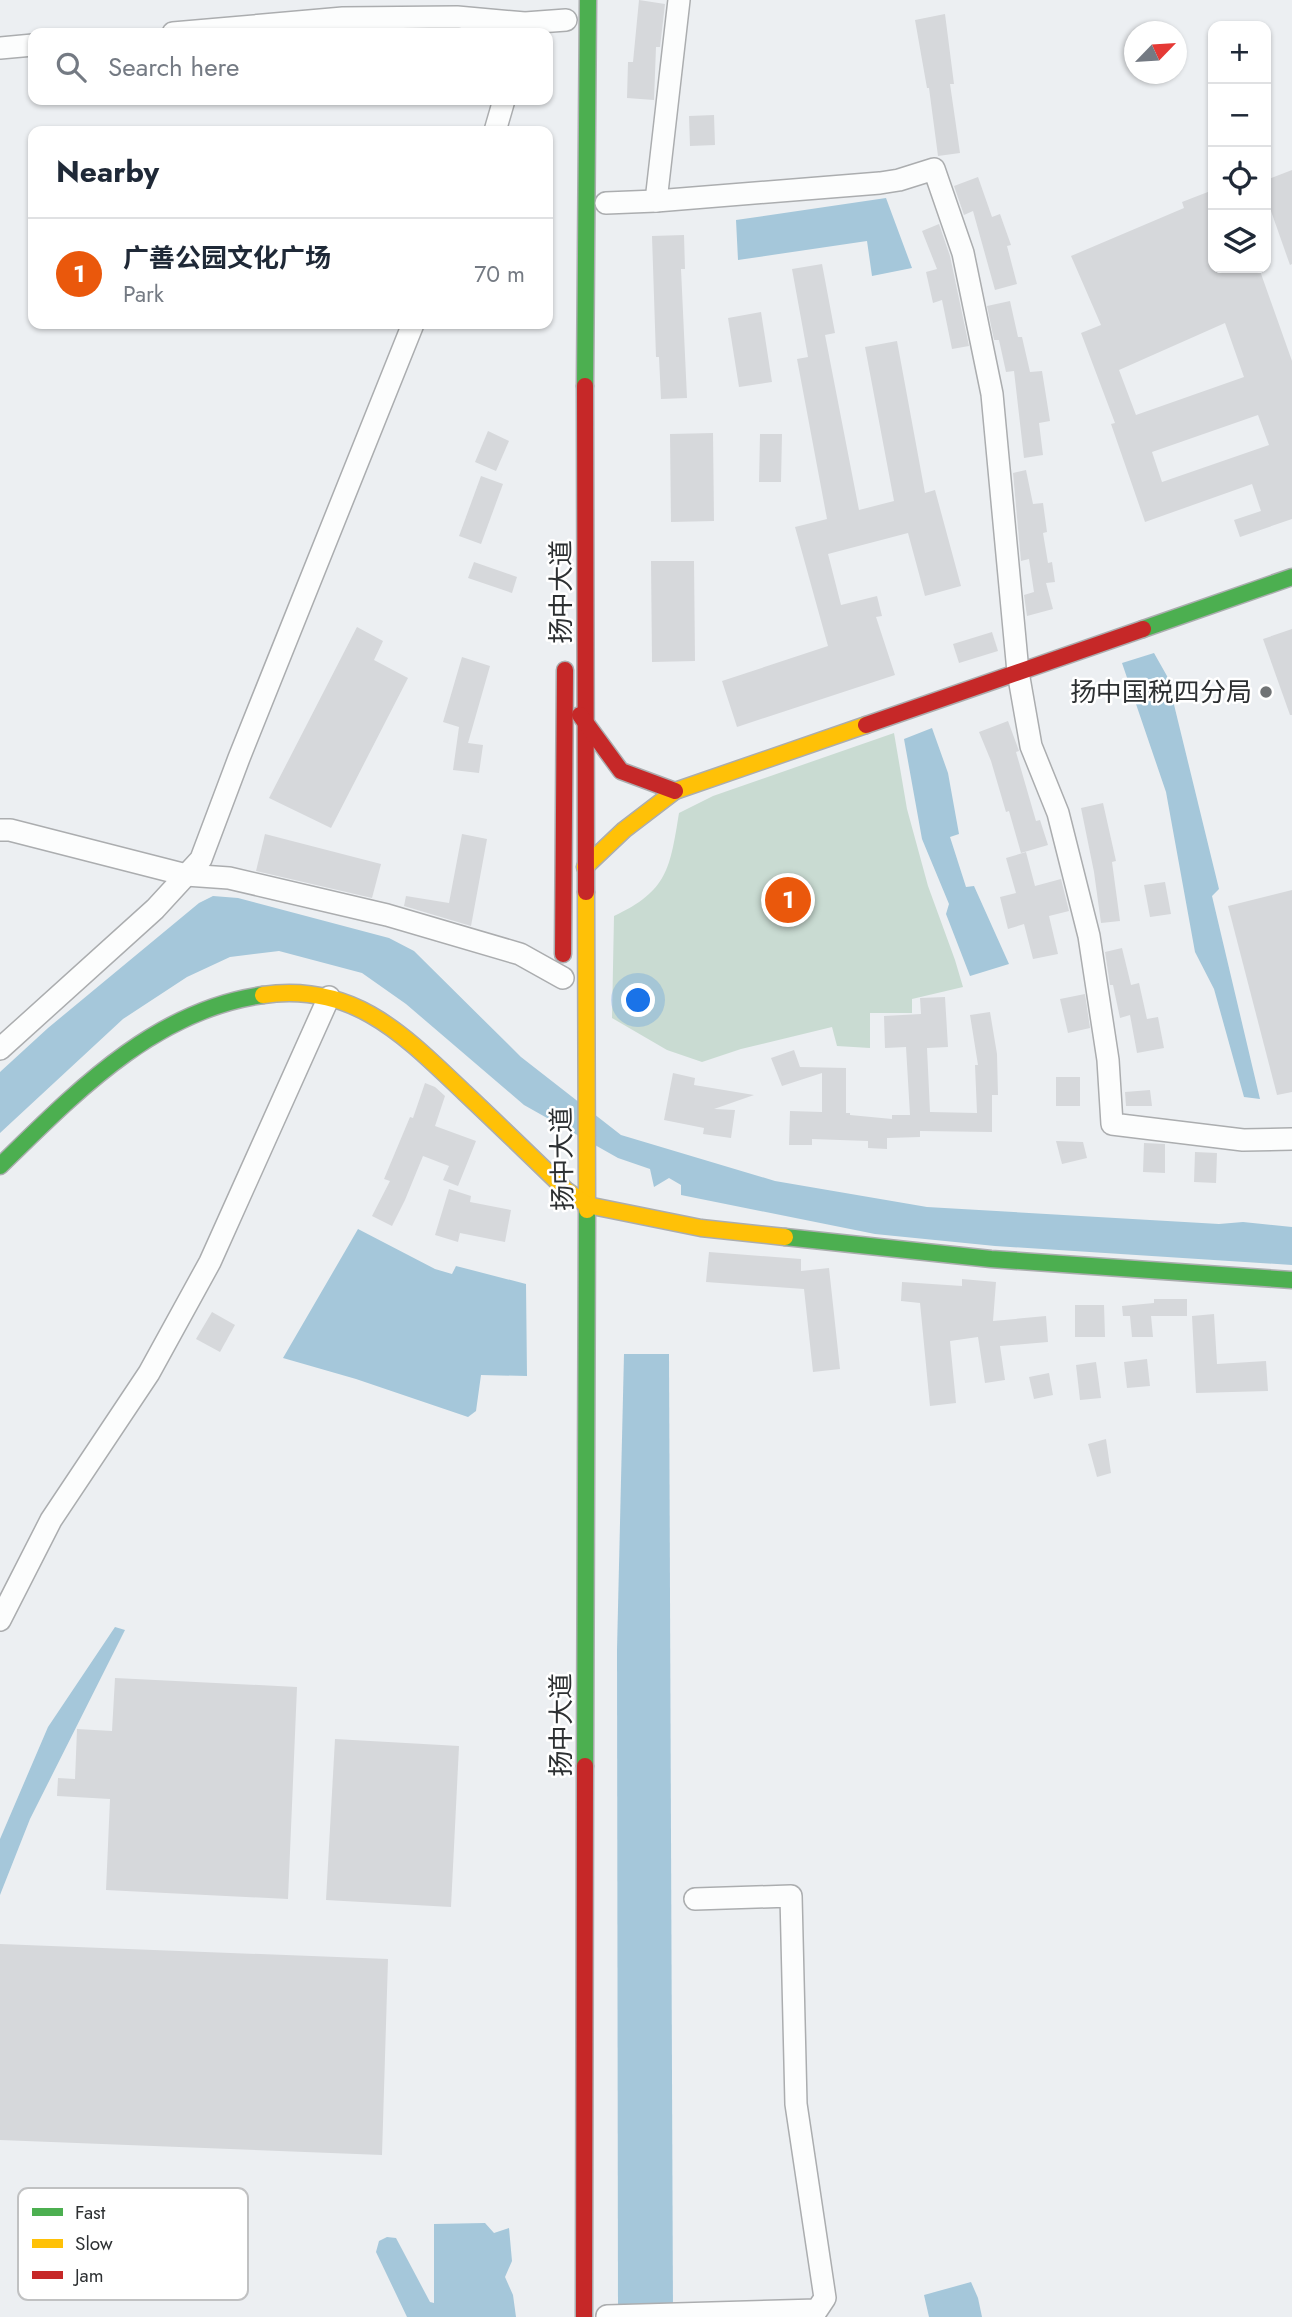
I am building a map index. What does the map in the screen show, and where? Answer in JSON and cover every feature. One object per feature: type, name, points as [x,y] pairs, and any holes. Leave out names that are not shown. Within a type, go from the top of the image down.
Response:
[{"type":"main road","name":"扬中大道","points":[[584,2317],[587,1205],[584,980],[584,266],[572,19],[588,0]]},
{"type":"main road","points":[[585,867],[624,830],[675,791],[1292,577]]},
{"type":"main road","name":"扬中大道","points":[[563,985],[565,651]]},
{"type":"main road","points":[[565,692],[621,771],[675,791]]},
{"type":"main road","points":[[563,985],[584,980]]},
{"type":"main road","points":[[0,1166],[59,1108],[105,1068],[168,1025],[216,1002],[257,994],[304,992],[342,999],[378,1018],[416,1046],[566,1197],[587,1205],[701,1228],[991,1259],[1292,1280]]},
{"type":"main road","name":"扬中大道","points":[[565,1163],[566,1197]]},
{"type":"street","points":[[656,201],[679,0]]},
{"type":"street","points":[[234,28],[343,19],[457,17],[523,28],[572,19]]},
{"type":"street","points":[[0,48],[28,45]]},
{"type":"street","points":[[496,126],[503,105]]},
{"type":"street","points":[[606,203],[880,183],[934,169],[962,253],[992,394],[1018,672],[1031,747],[1058,813],[1089,936],[1108,1060],[1112,1124],[1243,1140],[1292,1139]]},
{"type":"street","points":[[0,1049],[155,909],[201,859],[411,329]]},
{"type":"street","points":[[0,830],[10,830],[186,875],[229,878],[387,915],[520,954],[563,985]]},
{"type":"street","points":[[0,1620],[51,1520],[149,1373],[210,1262],[328,997]]},
{"type":"street","points":[[607,2316],[817,2310],[825,2298],[796,2104],[791,1896],[695,1899]]},
{"type":"green space","points":[[894,733],[907,809],[928,886],[963,987],[912,999],[912,1013],[870,1013],[870,1048],[837,1046],[832,1027],[741,1049],[702,1062],[667,1050],[612,1018],[614,916],[646,897],[663,876],[673,849],[679,813],[713,796]]},
{"type":"water","points":[[886,198],[912,268],[872,276],[867,241],[738,260],[736,220]]},
{"type":"water","points":[[1154,653],[1167,676],[1219,889],[1212,896],[1260,1099],[1244,1097],[1214,989],[1195,952],[1166,792],[1122,663]]},
{"type":"water","points":[[932,728],[948,773],[959,834],[950,837],[966,887],[974,886],[1009,964],[970,976],[946,914],[949,904],[922,839],[904,739]]},
{"type":"water","points":[[213,896],[238,898],[389,938],[414,951],[521,1057],[621,1135],[775,1181],[927,1207],[1219,1224],[1243,1222],[1292,1227],[1292,1265],[995,1246],[875,1234],[681,1195],[681,1185],[669,1178],[654,1187],[650,1169],[618,1158],[524,1105],[406,1004],[362,973],[279,951],[230,957],[187,977],[123,1019],[0,1133],[0,1072],[48,1028],[199,903]]},
{"type":"water","points":[[358,1229],[435,1269],[452,1274],[456,1266],[526,1284],[527,1376],[481,1375],[476,1411],[468,1417],[356,1379],[283,1358]]},
{"type":"water","points":[[624,1354],[669,1354],[673,2317],[618,2317],[617,1650]]},
{"type":"water","points":[[115,1627],[125,1630],[30,1819],[0,1895],[0,1839],[48,1727]]},
{"type":"water","points":[[485,2223],[494,2233],[509,2228],[512,2261],[505,2277],[513,2295],[516,2317],[407,2317],[376,2252],[379,2241],[387,2237],[396,2238],[430,2302],[434,2303],[434,2224]]},
{"type":"water","points":[[971,2282],[982,2317],[929,2317],[924,2295]]},
{"type":"building","points":[[639,0],[665,4],[660,47],[656,47],[654,100],[627,98],[628,62],[633,62]]},
{"type":"building","points":[[945,14],[954,84],[950,84],[960,153],[938,156],[929,88],[915,20]]},
{"type":"building","points":[[714,115],[715,145],[690,146],[689,116]]},
{"type":"building","points":[[1292,170],[1290,265],[1271,211],[1271,178]]},
{"type":"building","points":[[978,177],[992,217],[1000,214],[1011,245],[1007,246],[1017,284],[995,290],[973,211],[964,215],[954,186]]},
{"type":"building","points":[[1208,192],[1208,273],[1261,273],[1292,361],[1292,519],[1240,537],[1234,520],[1261,511],[1252,484],[1145,522],[1111,424],[1115,423],[1081,333],[1101,325],[1071,256],[1184,208],[1182,202]],"holes":[[[1225,323],[1244,377],[1136,415],[1119,370]],[[1258,415],[1269,445],[1162,482],[1152,452]]]},
{"type":"building","points":[[939,224],[950,256],[969,346],[952,349],[942,300],[933,303],[926,272],[937,269],[922,231]]},
{"type":"building","points":[[684,235],[685,269],[681,269],[687,398],[661,399],[659,357],[656,357],[652,236]]},
{"type":"building","points":[[822,264],[835,333],[825,335],[859,510],[894,501],[865,347],[897,341],[925,493],[935,490],[961,586],[925,596],[908,533],[828,554],[841,605],[877,596],[882,616],[876,617],[895,675],[737,727],[722,681],[828,646],[795,527],[827,519],[797,359],[808,357],[792,269]]},
{"type":"building","points":[[1010,301],[1030,372],[1042,371],[1050,421],[1039,423],[1043,455],[1024,458],[1014,371],[1006,372],[999,340],[994,340],[987,306]]},
{"type":"building","points":[[761,312],[772,382],[739,387],[728,318]]},
{"type":"building","points":[[488,431],[509,441],[496,471],[475,462]]},
{"type":"building","points":[[713,433],[714,521],[671,522],[670,434]]},
{"type":"building","points":[[760,434],[782,434],[781,482],[759,482]]},
{"type":"building","points":[[1026,470],[1033,504],[1043,503],[1047,532],[1043,533],[1048,563],[1052,562],[1055,582],[1046,583],[1053,609],[1027,616],[1024,595],[1034,592],[1029,559],[1021,561],[1013,473]]},
{"type":"building","points":[[481,476],[503,484],[481,544],[459,536]]},
{"type":"building","points":[[651,561],[694,561],[695,661],[652,662]]},
{"type":"building","points":[[474,562],[517,577],[512,593],[468,578]]},
{"type":"building","points":[[357,627],[383,641],[374,660],[408,678],[331,828],[269,798]]},
{"type":"building","points":[[1292,629],[1292,715],[1290,715],[1263,639]]},
{"type":"building","points":[[992,632],[998,651],[959,663],[953,644]]},
{"type":"building","points":[[462,657],[490,666],[468,743],[483,745],[479,773],[453,770],[459,727],[443,722]]},
{"type":"building","points":[[1008,721],[1019,751],[1016,752],[1036,821],[1040,820],[1048,845],[1021,853],[1009,811],[1006,812],[979,732]]},
{"type":"building","points":[[1103,803],[1116,861],[1112,862],[1120,921],[1101,923],[1081,808]]},
{"type":"building","points":[[265,834],[381,864],[372,898],[256,871]]},
{"type":"building","points":[[462,834],[487,839],[471,926],[404,906],[406,896],[449,903]]},
{"type":"building","points":[[1026,852],[1035,886],[1061,879],[1069,911],[1049,916],[1058,954],[1033,959],[1024,924],[1008,929],[1000,897],[1016,893],[1006,858]]},
{"type":"building","points":[[1165,882],[1171,914],[1150,917],[1144,885]]},
{"type":"building","points":[[1292,890],[1292,1092],[1277,1095],[1228,906]]},
{"type":"building","points":[[1122,948],[1131,985],[1139,983],[1147,1019],[1158,1017],[1164,1048],[1137,1053],[1130,1015],[1120,1018],[1113,985],[1110,985],[1105,952]]},
{"type":"building","points":[[1085,994],[1090,1028],[1068,1033],[1060,999]]},
{"type":"building","points":[[945,997],[948,1047],[927,1048],[930,1112],[977,1113],[975,1065],[978,1065],[970,1015],[990,1012],[997,1054],[998,1095],[992,1095],[992,1132],[920,1131],[920,1137],[887,1138],[887,1149],[868,1148],[868,1141],[812,1139],[812,1145],[789,1145],[790,1111],[822,1112],[822,1073],[782,1086],[771,1058],[794,1050],[800,1067],[846,1068],[846,1113],[850,1115],[892,1119],[892,1115],[910,1115],[906,1047],[885,1048],[884,1016],[921,1014],[920,998]]},
{"type":"building","points":[[673,1073],[695,1078],[694,1085],[754,1095],[714,1109],[735,1110],[731,1138],[703,1134],[704,1128],[664,1120]]},
{"type":"building","points":[[1056,1077],[1080,1077],[1080,1106],[1056,1106]]},
{"type":"building","points":[[425,1083],[445,1096],[435,1126],[476,1141],[458,1186],[443,1180],[449,1166],[423,1156],[392,1226],[372,1216],[390,1181],[384,1179],[410,1117],[413,1118]]},
{"type":"building","points":[[1150,1090],[1152,1106],[1126,1106],[1125,1092]]},
{"type":"building","points":[[1056,1141],[1083,1142],[1087,1158],[1062,1164]]},
{"type":"building","points":[[1144,1143],[1165,1144],[1165,1173],[1143,1172]]},
{"type":"building","points":[[1195,1152],[1217,1153],[1216,1183],[1194,1182]]},
{"type":"building","points":[[449,1189],[471,1196],[470,1202],[511,1210],[505,1242],[460,1233],[458,1242],[435,1235]]},
{"type":"building","points":[[709,1252],[801,1259],[801,1271],[829,1268],[840,1369],[813,1372],[804,1289],[706,1282]]},
{"type":"building","points":[[962,1279],[996,1282],[993,1321],[1046,1316],[1048,1342],[1000,1346],[1005,1380],[985,1383],[978,1337],[950,1341],[956,1403],[930,1406],[920,1303],[901,1301],[902,1282],[962,1286]]},
{"type":"building","points":[[1154,1299],[1187,1299],[1187,1316],[1151,1316],[1153,1337],[1132,1337],[1130,1316],[1123,1316],[1122,1306],[1154,1303]]},
{"type":"building","points":[[1075,1305],[1104,1305],[1105,1337],[1075,1337]]},
{"type":"building","points":[[212,1312],[235,1325],[220,1352],[196,1339]]},
{"type":"building","points":[[1214,1314],[1217,1364],[1266,1361],[1268,1391],[1196,1393],[1192,1316]]},
{"type":"building","points":[[1147,1359],[1150,1386],[1127,1388],[1124,1362]]},
{"type":"building","points":[[1096,1362],[1101,1398],[1080,1400],[1076,1365]]},
{"type":"building","points":[[1049,1373],[1053,1395],[1034,1399],[1029,1377]]},
{"type":"building","points":[[1106,1439],[1111,1473],[1097,1477],[1088,1444]]},
{"type":"building","points":[[115,1678],[297,1687],[288,1899],[106,1890],[110,1799],[57,1796],[58,1778],[75,1779],[77,1729],[112,1731]]},
{"type":"building","points":[[335,1739],[459,1746],[451,1907],[326,1900]]},
{"type":"building","points":[[0,1944],[388,1959],[382,2155],[0,2140]]},
{"type":"traffic: fast","points":[[585,386],[588,0]]},
{"type":"traffic: fast","points":[[1143,629],[1292,577]]},
{"type":"traffic: fast","points":[[0,1166],[87,1084],[152,1036],[186,1018],[223,1004],[263,995]]},
{"type":"traffic: fast","points":[[585,1766],[587,1210]]},
{"type":"traffic: fast","points":[[785,1237],[991,1259],[1292,1280]]},
{"type":"traffic: slow","points":[[585,867],[624,830],[675,791],[866,725]]},
{"type":"traffic: slow","points":[[586,892],[587,1210]]},
{"type":"traffic: slow","points":[[263,995],[295,993],[324,997],[351,1005],[375,1017],[420,1051],[566,1190],[587,1205],[701,1228],[785,1237]]},
{"type":"traffic: jam","points":[[585,386],[586,892]]},
{"type":"traffic: jam","points":[[866,725],[1143,629]]},
{"type":"traffic: jam","points":[[563,954],[565,670]]},
{"type":"traffic: jam","points":[[580,715],[621,771],[675,791]]},
{"type":"traffic: jam","points":[[584,2317],[585,1766]]},
{"type":"place","name":"扬中国税四分局","points":[[1266,692]]},
{"type":"place","name":"广善公园文化广场","points":[[788,900]]}]
